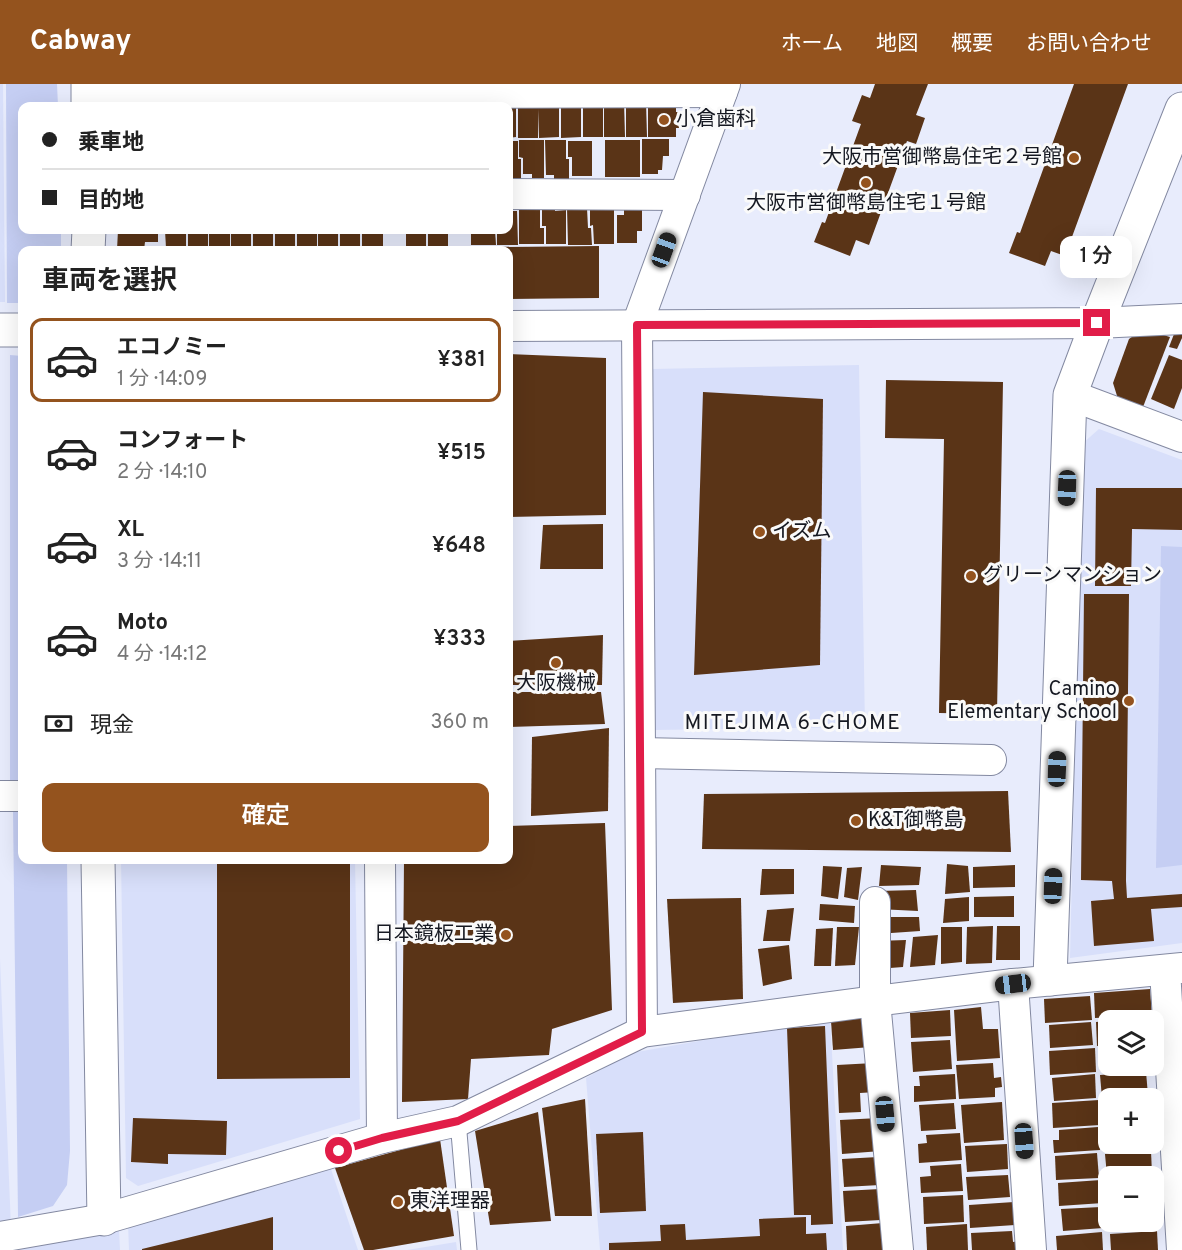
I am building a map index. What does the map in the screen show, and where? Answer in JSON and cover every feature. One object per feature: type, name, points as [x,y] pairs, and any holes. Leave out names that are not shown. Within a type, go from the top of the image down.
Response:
[{"type":"street","points":[[88,95],[464,94],[723,88],[637,325],[642,1032]]},
{"type":"street","points":[[1050,980],[1070,394],[1182,109]]},
{"type":"street","points":[[513,194],[685,195]]},
{"type":"street","points":[[513,326],[1097,323],[1182,319]]},
{"type":"street","points":[[0,330],[18,330]]},
{"type":"street","points":[[1070,394],[1182,437]]},
{"type":"street","points":[[640,753],[991,760]]},
{"type":"street","points":[[0,796],[18,796]]},
{"type":"street","points":[[98,864],[104,1219]]},
{"type":"street","points":[[380,864],[382,1138]]},
{"type":"street","points":[[875,902],[875,1001],[898,1250]]},
{"type":"street","points":[[0,1237],[104,1219],[382,1138],[458,1121],[642,1032],[1013,984],[1173,969],[1182,1250]]},
{"type":"street","points":[[1013,984],[1032,1250]]},
{"type":"lane","points":[[458,1121],[469,1250]]},
{"type":"shaded area","points":[[0,84],[3,84],[5,302],[0,302]]},
{"type":"shaded area","points":[[6,84],[57,84],[58,102],[18,102],[18,234],[61,234],[61,246],[18,246],[18,303],[7,303]]},
{"type":"shaded area","points":[[10,355],[18,356],[18,783],[10,784]]},
{"type":"shaded area","points":[[859,365],[865,727],[653,730],[652,369]]},
{"type":"shaded area","name":"Camino Elementary School","points":[[1099,429],[1182,460],[1182,943],[1070,958],[1082,444]]},
{"type":"shaded area","points":[[1161,546],[1182,547],[1182,865],[1156,868]]},
{"type":"shaded area","points":[[18,811],[18,864],[67,864],[70,1151],[67,1185],[53,1206],[18,1217],[13,812]]},
{"type":"shaded area","points":[[121,864],[355,864],[360,1119],[138,1186],[126,1178]]},
{"type":"shaded area","points":[[0,959],[11,1228],[0,1231]]},
{"type":"shaded area","points":[[830,1018],[843,1250],[600,1250],[586,1078],[631,1053]]},
{"type":"shaded area","points":[[330,1166],[358,1250],[129,1250],[128,1224]]},
{"type":"shaded area","points":[[119,1230],[120,1250],[0,1250]]},
{"type":"shaded area","points":[[456,1242],[457,1250],[407,1250]]},
{"type":"building","name":"大阪市営御幣島住宅１号館","points":[[875,84],[928,84],[916,115],[925,118],[916,144],[907,141],[869,245],[856,240],[850,256],[814,242],[822,222],[825,223],[861,124],[852,121],[862,95],[870,98]]},
{"type":"building","name":"大阪市営御幣島住宅２号館","points":[[1074,84],[1128,84],[1065,256],[1051,251],[1045,266],[1009,253],[1017,232],[1020,233]]},
{"type":"building","points":[[583,99],[603,99],[603,137],[583,137]]},
{"type":"building","name":"小倉歯科","points":[[648,99],[676,99],[676,112],[680,112],[676,137],[648,137]]},
{"type":"building","points":[[559,100],[559,137],[539,138],[538,109],[538,138],[518,138],[518,106]]},
{"type":"building","points":[[604,101],[624,101],[625,137],[604,137]]},
{"type":"building","points":[[626,102],[646,102],[647,137],[626,137]]},
{"type":"building","points":[[513,107],[516,107],[516,137],[513,137]]},
{"type":"building","points":[[561,107],[581,108],[581,137],[561,138]]},
{"type":"building","points":[[642,139],[669,139],[669,156],[663,156],[662,170],[658,170],[658,174],[642,174]]},
{"type":"building","points":[[519,140],[544,140],[544,178],[532,178],[532,174],[523,174],[523,158],[519,157]]},
{"type":"building","points":[[545,140],[566,140],[569,179],[554,179],[554,175],[546,175]]},
{"type":"building","points":[[605,140],[640,140],[640,177],[605,177]]},
{"type":"building","points":[[513,141],[518,141],[521,179],[513,179]]},
{"type":"building","points":[[568,141],[592,141],[592,176],[572,176],[572,157],[568,157]]},
{"type":"building","points":[[542,207],[555,207],[555,211],[566,210],[566,244],[546,244],[546,226],[542,226]]},
{"type":"building","points":[[590,207],[606,207],[606,210],[614,210],[614,244],[594,244],[593,225],[590,226]]},
{"type":"building","points":[[624,207],[642,207],[642,231],[637,231],[637,243],[617,243],[617,215],[624,215]]},
{"type":"building","points":[[567,208],[587,208],[592,245],[568,245]]},
{"type":"building","points":[[519,209],[540,209],[540,228],[544,228],[544,244],[519,244]]},
{"type":"building","points":[[513,211],[517,211],[518,245],[497,245],[497,234],[513,234]]},
{"type":"building","points":[[118,234],[158,234],[158,242],[145,242],[144,246],[117,246]]},
{"type":"building","points":[[165,234],[186,234],[186,246],[166,246]]},
{"type":"building","points":[[188,234],[208,234],[208,246],[188,246]]},
{"type":"building","points":[[209,234],[230,234],[230,246],[209,246]]},
{"type":"building","points":[[231,234],[251,234],[251,246],[231,246]]},
{"type":"building","points":[[253,234],[273,234],[273,246],[253,246]]},
{"type":"building","points":[[275,234],[295,234],[295,246],[275,246]]},
{"type":"building","points":[[297,234],[317,234],[317,246],[297,246]]},
{"type":"building","points":[[318,234],[338,234],[338,246],[318,246]]},
{"type":"building","points":[[340,234],[360,234],[360,246],[340,246]]},
{"type":"building","points":[[362,234],[383,234],[383,246],[362,246]]},
{"type":"building","points":[[406,234],[426,234],[426,246],[406,246]]},
{"type":"building","points":[[428,234],[448,234],[448,246],[428,246]]},
{"type":"building","points":[[471,234],[495,234],[496,245],[471,245]]},
{"type":"building","points":[[599,246],[599,298],[513,299],[513,247]]},
{"type":"building","points":[[1143,329],[1170,337],[1143,407],[1118,399],[1113,383],[1129,339]]},
{"type":"building","points":[[1176,329],[1182,329],[1182,338],[1177,349],[1169,347]]},
{"type":"building","points":[[513,354],[606,358],[606,515],[513,517]]},
{"type":"building","points":[[1169,355],[1182,360],[1182,388],[1174,409],[1151,399]]},
{"type":"building","name":"グリーンマンション","points":[[886,380],[1003,382],[997,714],[939,713],[944,439],[885,438]]},
{"type":"building","name":"イズム","points":[[703,392],[823,399],[820,665],[694,675]]},
{"type":"building","points":[[1096,488],[1182,488],[1182,530],[1132,529],[1131,586],[1095,586]]},
{"type":"building","points":[[603,524],[603,569],[540,569],[543,525]]},
{"type":"building","points":[[1084,594],[1129,594],[1127,898],[1182,894],[1182,907],[1151,909],[1154,941],[1094,946],[1091,901],[1114,899],[1112,881],[1081,880]]},
{"type":"building","name":"大阪機械","points":[[603,635],[602,685],[513,685],[513,641]]},
{"type":"building","points":[[513,692],[601,692],[605,724],[513,727]]},
{"type":"building","points":[[609,728],[608,811],[531,816],[532,737]]},
{"type":"building","name":"K&T御幣島","points":[[1008,791],[1011,852],[702,849],[704,794]]},
{"type":"building","name":"日本鏡板工業","points":[[605,823],[612,1010],[552,1029],[549,1055],[471,1059],[468,1099],[402,1102],[404,864],[513,864],[513,826]]},
{"type":"building","points":[[217,864],[350,864],[350,1078],[217,1079]]},
{"type":"building","points":[[947,864],[968,866],[970,892],[945,894]]},
{"type":"building","points":[[881,865],[921,867],[919,885],[879,886]]},
{"type":"building","points":[[1015,865],[1015,887],[973,888],[973,867]]},
{"type":"building","points":[[823,866],[842,867],[838,899],[821,896]]},
{"type":"building","points":[[862,867],[858,900],[844,897],[847,868]]},
{"type":"building","points":[[762,869],[794,869],[794,894],[760,895]]},
{"type":"building","points":[[916,890],[918,911],[878,909],[878,891]]},
{"type":"building","points":[[1014,896],[1014,917],[974,917],[974,897]]},
{"type":"building","points":[[969,897],[969,921],[943,923],[945,899]]},
{"type":"building","points":[[741,898],[743,999],[673,1003],[667,899]]},
{"type":"building","points":[[820,904],[855,906],[854,923],[819,920]]},
{"type":"building","points":[[794,908],[790,941],[763,941],[767,910]]},
{"type":"building","points":[[878,917],[919,917],[920,931],[877,934]]},
{"type":"building","points":[[993,926],[992,963],[966,964],[967,927]]},
{"type":"building","points":[[997,926],[1020,926],[1020,960],[996,960]]},
{"type":"building","points":[[837,927],[859,927],[855,965],[835,966]]},
{"type":"building","points":[[941,927],[962,927],[962,962],[941,964]]},
{"type":"building","points":[[833,928],[831,966],[814,966],[816,929]]},
{"type":"building","points":[[938,935],[935,965],[910,967],[913,937]]},
{"type":"building","points":[[906,940],[903,967],[877,969],[876,941]]},
{"type":"building","points":[[789,945],[792,979],[763,986],[758,949]]},
{"type":"building","points":[[1150,989],[1152,1010],[1098,1010],[1098,1018],[1095,1018],[1094,993]]},
{"type":"building","points":[[1090,996],[1092,1020],[1045,1023],[1044,999]]},
{"type":"building","points":[[981,1007],[983,1029],[998,1029],[1000,1058],[957,1061],[954,1010]]},
{"type":"building","points":[[950,1010],[951,1036],[911,1038],[910,1013]]},
{"type":"building","points":[[869,1018],[871,1047],[833,1050],[831,1021]]},
{"type":"building","points":[[1091,1022],[1093,1045],[1050,1048],[1049,1025]]},
{"type":"building","points":[[1096,1022],[1098,1022],[1097,1046]]},
{"type":"building","points":[[825,1026],[833,1224],[811,1225],[811,1215],[794,1215],[787,1028]]},
{"type":"building","points":[[950,1040],[952,1069],[913,1072],[911,1042]]},
{"type":"building","points":[[1095,1048],[1096,1072],[1050,1075],[1049,1051]]},
{"type":"building","points":[[874,1063],[876,1092],[860,1093],[861,1112],[839,1113],[837,1065]]},
{"type":"building","points":[[993,1063],[994,1078],[1001,1077],[1002,1087],[995,1088],[995,1097],[959,1099],[956,1065]]},
{"type":"building","points":[[955,1074],[956,1099],[914,1102],[914,1086],[920,1086],[919,1076]]},
{"type":"building","points":[[1095,1074],[1096,1098],[1054,1101],[1052,1078]]},
{"type":"building","points":[[1100,1076],[1146,1076],[1147,1088],[1101,1088]]},
{"type":"building","points":[[585,1099],[592,1216],[555,1216],[542,1108]]},
{"type":"building","points":[[1098,1100],[1098,1125],[1053,1128],[1052,1103]]},
{"type":"building","points":[[1002,1102],[1004,1140],[964,1143],[961,1105]]},
{"type":"building","points":[[954,1103],[956,1129],[921,1131],[919,1105]]},
{"type":"building","points":[[538,1112],[551,1221],[490,1225],[475,1131]]},
{"type":"building","points":[[133,1118],[227,1121],[226,1155],[168,1154],[168,1164],[131,1162]]},
{"type":"building","points":[[879,1118],[881,1151],[842,1154],[840,1120]]},
{"type":"building","points":[[1098,1127],[1098,1150],[1054,1153],[1053,1140],[1059,1140],[1059,1130]]},
{"type":"building","points":[[643,1132],[646,1211],[600,1213],[596,1134]]},
{"type":"building","points":[[960,1133],[962,1160],[919,1163],[918,1144],[927,1143],[926,1135]]},
{"type":"building","name":"東洋理器","points":[[440,1139],[454,1236],[364,1250],[335,1168]]},
{"type":"building","points":[[1007,1144],[1008,1169],[967,1172],[965,1146]]},
{"type":"building","points":[[1097,1153],[1098,1178],[1056,1180],[1055,1156]]},
{"type":"building","points":[[1105,1154],[1151,1154],[1152,1166],[1106,1166]]},
{"type":"building","points":[[878,1157],[880,1185],[844,1187],[842,1159]]},
{"type":"building","points":[[961,1164],[963,1191],[921,1193],[920,1177],[931,1176],[930,1166]]},
{"type":"building","points":[[1008,1175],[1010,1197],[968,1200],[966,1177]]},
{"type":"building","points":[[1098,1180],[1098,1203],[1059,1206],[1058,1183]]},
{"type":"building","points":[[880,1189],[881,1220],[845,1222],[843,1191]]},
{"type":"building","points":[[963,1195],[964,1222],[924,1224],[923,1197]]},
{"type":"building","points":[[1014,1202],[1015,1225],[970,1228],[969,1205]]},
{"type":"building","points":[[1098,1207],[1098,1228],[1063,1231],[1061,1209]]},
{"type":"building","points":[[273,1217],[273,1250],[142,1250],[142,1249]]},
{"type":"building","points":[[806,1217],[806,1234],[826,1233],[827,1250],[609,1250],[609,1243],[661,1241],[660,1225],[685,1224],[686,1240],[760,1236],[759,1219]]},
{"type":"building","points":[[883,1223],[885,1250],[847,1250],[846,1226]]},
{"type":"building","points":[[967,1224],[968,1250],[927,1250],[926,1227]]},
{"type":"building","points":[[1012,1231],[1013,1242],[1018,1241],[1018,1250],[972,1250],[971,1233]]},
{"type":"building","points":[[1102,1232],[1103,1250],[1057,1250],[1056,1236]]},
{"type":"building","points":[[1157,1232],[1158,1250],[1111,1250],[1110,1234]]},
{"type":"place","name":"小倉歯科","points":[[664,120]]},
{"type":"place","name":"大阪市営御幣島住宅２号館","points":[[1074,158]]},
{"type":"place","name":"大阪市営御幣島住宅１号館","points":[[866,183]]},
{"type":"place","name":"イズム","points":[[760,532]]},
{"type":"place","name":"グリーンマンション","points":[[971,576]]},
{"type":"place","name":"大阪機械","points":[[556,663]]},
{"type":"place","name":"Camino Elementary School","points":[[1129,701]]},
{"type":"place","name":"K&T御幣島","points":[[856,821]]},
{"type":"place","name":"日本鏡板工業","points":[[506,935]]},
{"type":"place","name":"東洋理器","points":[[398,1202]]},
{"type":"district","name":"MITEJIMA 6-CHOME","points":[[793,723]]},
{"type":"route","points":[[339,1151],[382,1138],[458,1121],[642,1032],[637,325],[1097,323]]}]
